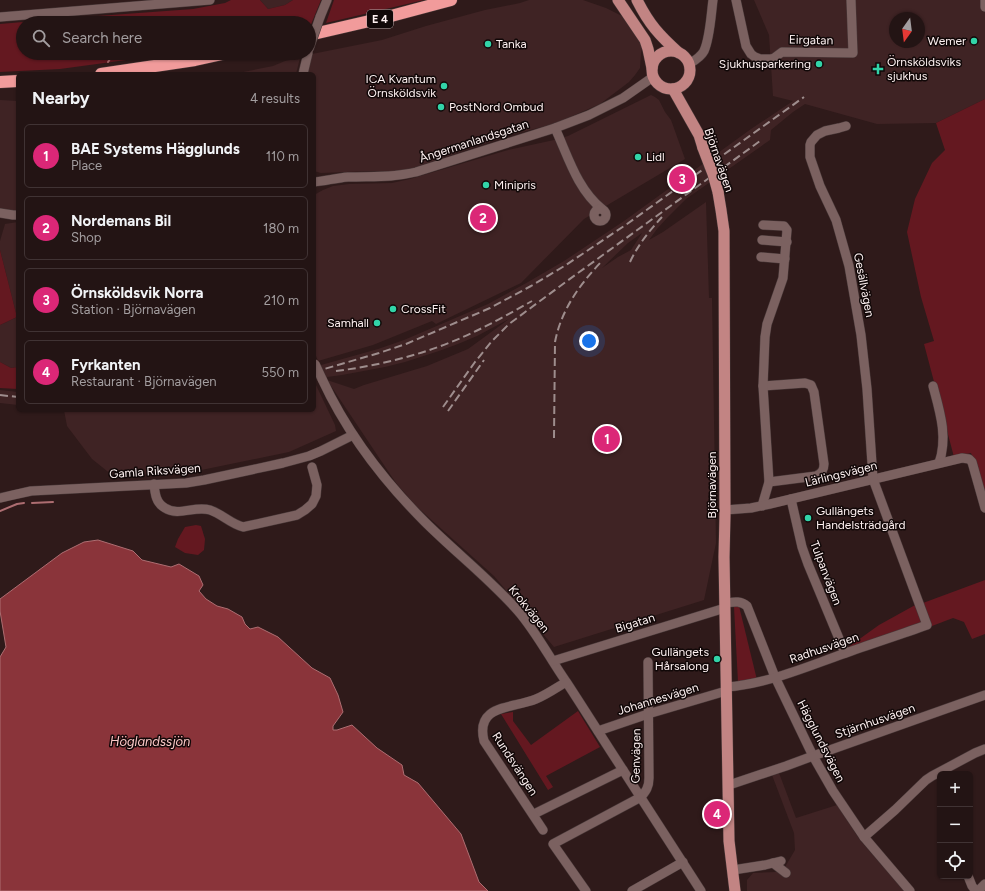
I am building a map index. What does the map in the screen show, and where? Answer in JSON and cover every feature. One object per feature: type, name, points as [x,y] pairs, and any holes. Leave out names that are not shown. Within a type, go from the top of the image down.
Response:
[{"type":"highway","name":"E 4","points":[[316,33],[451,0]]},
{"type":"highway","points":[[114,72],[195,60]]},
{"type":"highway","points":[[0,82],[16,81]]},
{"type":"main road","points":[[618,0],[645,40],[652,73],[656,82],[661,87],[667,89],[682,86],[686,82],[690,73],[689,64],[686,59],[655,30],[647,19],[637,0]]},
{"type":"main road","points":[[652,73],[655,60],[662,54],[671,51],[680,53]]},
{"type":"main road","name":"Björnavägen","points":[[673,89],[699,135],[718,192],[724,231],[724,556],[726,689],[729,841],[735,891]]},
{"type":"street","points":[[0,17],[210,0]]},
{"type":"street","points":[[316,29],[327,0]]},
{"type":"street","points":[[689,64],[703,52],[709,33],[713,0]]},
{"type":"street","name":"Eirgatan","points":[[736,0],[746,46],[755,58],[765,60],[774,58],[782,52],[853,53],[851,0]]},
{"type":"street","points":[[985,0],[985,7]]},
{"type":"street","points":[[303,72],[306,60]]},
{"type":"street","name":"Ångermanlandsgatan","points":[[316,182],[342,177],[390,177],[408,174],[555,128],[589,115],[623,98],[652,73]]},
{"type":"street","name":"Gesällvägen","points":[[846,126],[825,130],[817,135],[811,142],[810,157],[820,186],[836,220],[849,266],[861,335],[867,389],[873,479],[927,625]]},
{"type":"street","points":[[555,128],[576,175],[599,208]]},
{"type":"street","points":[[0,213],[16,215]]},
{"type":"street","points":[[762,506],[769,482],[763,386],[766,330],[782,281],[787,242],[787,230],[784,226],[763,225]]},
{"type":"street","points":[[762,240],[787,242]]},
{"type":"street","points":[[761,257],[785,259]]},
{"type":"street","name":"Krokvägen","points":[[316,367],[340,414],[378,470],[410,507],[518,612],[553,661],[702,891]]},
{"type":"street","points":[[763,386],[805,383],[811,385],[814,392],[824,464],[823,471],[816,476],[769,482]]},
{"type":"street","points":[[933,386],[940,409],[944,432],[943,450],[939,463]]},
{"type":"street","name":"Gamla Riksvägen","points":[[0,498],[38,491],[204,480],[283,463],[315,453],[353,435]]},
{"type":"street","name":"Lärlingsvägen","points":[[725,510],[762,506],[962,458],[969,459],[972,462],[985,508]]},
{"type":"street","points":[[154,484],[157,500],[161,506],[168,510],[173,512],[181,512],[204,508],[211,510],[236,525],[243,527],[297,515],[312,504],[316,496],[317,485],[312,466]]},
{"type":"street","name":"Tulpanvägen","points":[[792,499],[802,547],[845,653]]},
{"type":"street","name":"Hägglundsvägen","points":[[725,605],[742,602],[747,606],[775,677],[812,756],[864,838],[910,891]]},
{"type":"street","name":"Bigatan","points":[[553,661],[725,605]]},
{"type":"street","name":"Radhusvägen","points":[[726,689],[801,670],[845,653],[927,625]]},
{"type":"street","name":"Genvägen","points":[[586,891],[554,844],[641,797],[647,790],[649,786],[648,662]]},
{"type":"street","name":"Rundsvängen","points":[[543,830],[534,814],[484,741],[482,733],[483,725],[491,712],[536,699],[566,682]]},
{"type":"street","name":"Johannesvägen","points":[[598,731],[726,689]]},
{"type":"street","name":"Stjärnhusvägen","points":[[729,785],[985,695]]},
{"type":"street","points":[[864,838],[926,780],[974,753],[985,749]]},
{"type":"street","name":"Rundsvängen","points":[[534,814],[623,770]]},
{"type":"street","points":[[632,891],[682,862]]},
{"type":"street","points":[[733,870],[777,862],[786,873]]},
{"type":"street","points":[[969,879],[972,886],[977,891],[985,884]]},
{"type":"shaded area","points":[[231,0],[260,0],[268,9],[285,5],[293,0],[321,0],[314,16],[98,16],[193,9],[225,3]]},
{"type":"shaded area","points":[[260,0],[293,0],[285,5],[268,9]]},
{"type":"shaded area","points":[[334,0],[424,0],[326,23]]},
{"type":"shaded area","points":[[529,0],[583,0],[606,8],[624,17],[632,23],[642,48],[640,68],[629,82],[600,104],[554,124],[514,134],[413,168],[396,172],[371,171],[321,173],[316,172],[316,72],[308,72],[310,60],[316,60],[316,53],[382,40],[485,10]]},
{"type":"shaded area","points":[[754,0],[985,0],[985,99],[936,123],[877,124],[805,104],[771,130],[770,140],[686,199],[657,229],[649,240],[706,202],[709,298],[712,298],[716,543],[704,600],[554,647],[494,576],[416,506],[396,483],[327,380],[354,389],[427,366],[468,349],[509,319],[458,344],[405,362],[385,367],[316,380],[316,366],[404,340],[488,304],[528,282],[564,261],[624,221],[751,129],[793,101],[773,96],[769,35]],"holes":[[[642,233],[631,250],[602,268],[628,243]]]},
{"type":"shaded area","points":[[16,23],[16,60],[126,60],[60,69],[0,72],[0,24]]},
{"type":"shaded area","points":[[300,60],[296,72],[243,72],[273,66],[285,61]]},
{"type":"shaded area","points":[[651,95],[659,100],[671,120],[685,159],[584,219],[521,283],[436,324],[432,321],[373,345],[318,361],[316,356],[316,194],[333,186],[392,183],[410,179],[508,150],[568,136]]},
{"type":"shaded area","points":[[985,99],[985,494],[971,453],[954,457],[924,344],[934,341],[921,297],[907,232],[915,199],[932,163],[945,150],[936,123]]},
{"type":"shaded area","points":[[0,100],[16,101],[16,211],[0,208]]},
{"type":"shaded area","points":[[16,222],[16,313],[0,250],[0,241],[5,224]]},
{"type":"shaded area","points":[[0,250],[16,317],[0,325]]},
{"type":"shaded area","points":[[16,317],[16,367],[11,368],[0,362],[0,325]]},
{"type":"shaded area","points":[[0,362],[11,368],[16,367],[16,389],[0,388]]},
{"type":"shaded area","points":[[316,385],[335,425],[336,431],[289,452],[182,474],[112,475],[92,459],[67,426],[64,412],[316,412]]},
{"type":"shaded area","points":[[0,390],[16,392],[16,405],[0,403]]},
{"type":"shaded area","points":[[196,525],[201,526],[205,539],[204,550],[198,555],[185,553],[175,547],[185,527]]},
{"type":"shaded area","points":[[985,580],[985,634],[972,639],[964,622],[953,618],[932,626],[923,603]]},
{"type":"shaded area","points":[[917,604],[922,622],[920,625],[850,649],[847,648],[879,625]]},
{"type":"shaded area","points":[[739,606],[757,680],[738,682],[734,607]]},
{"type":"shaded area","points":[[578,711],[600,747],[546,776],[553,787],[548,790],[501,714],[513,712],[513,721],[531,745]]},
{"type":"shaded area","points":[[779,773],[796,818],[837,805],[860,840],[904,891],[747,891],[747,880],[753,873],[776,872],[785,867],[795,850],[794,833],[772,775]]},
{"type":"water","name":"Höglandssjön","points":[[98,540],[133,551],[142,560],[171,567],[179,564],[199,576],[203,585],[199,591],[206,599],[217,606],[228,609],[242,617],[245,624],[250,629],[258,627],[278,637],[312,668],[330,678],[338,695],[343,712],[333,726],[333,730],[352,725],[377,748],[402,765],[404,775],[418,783],[461,834],[479,882],[488,891],[0,891],[0,657],[6,647],[0,611],[0,599],[62,553],[84,542]]},
{"type":"waterway","points":[[32,503],[53,502]]},
{"type":"waterway","points":[[0,511],[17,504],[24,503]]},
{"type":"railway","points":[[316,371],[406,344],[490,308],[531,286],[566,265],[627,224],[804,97]]},
{"type":"railway","points":[[443,407],[475,362],[492,341],[509,324],[760,141]]},
{"type":"railway","points":[[630,262],[644,238],[662,217]]},
{"type":"railway","points":[[554,438],[555,342],[558,330],[572,298],[602,261]]},
{"type":"railway","points":[[336,371],[408,357],[460,339],[532,301]]},
{"type":"railway","points":[[448,411],[484,360]]},
{"type":"railway","points":[[0,395],[16,397]]},
{"type":"place","name":"Wemer","points":[[974,41]]},
{"type":"place","name":"Tanka","points":[[488,44]]},
{"type":"place","name":"Sjukhusparkering","points":[[819,64]]},
{"type":"place","name":"Örnsköldsviks sjukhus","points":[[878,69]]},
{"type":"place","name":"ICA Kvantum Örnsköldsvik","points":[[444,86]]},
{"type":"place","name":"PostNord Ombud","points":[[441,107]]},
{"type":"place","name":"Lidl","points":[[638,157]]},
{"type":"place","name":"Örnsköldsvik Norra","points":[[682,179]]},
{"type":"place","name":"Minipris","points":[[486,185]]},
{"type":"place","name":"Nordemans Bil","points":[[483,218]]},
{"type":"place","name":"CrossFit","points":[[393,309]]},
{"type":"place","name":"Samhall","points":[[377,323]]},
{"type":"place","name":"BAE Systems Hägglunds","points":[[607,439]]},
{"type":"place","name":"Gullängets Handelsträdgård","points":[[808,518]]},
{"type":"place","name":"Gullängets Hårsalong","points":[[717,659]]},
{"type":"place","name":"Fyrkanten","points":[[717,814]]}]
